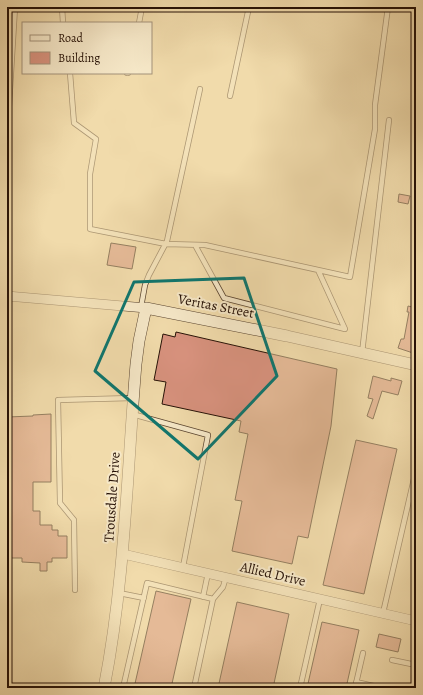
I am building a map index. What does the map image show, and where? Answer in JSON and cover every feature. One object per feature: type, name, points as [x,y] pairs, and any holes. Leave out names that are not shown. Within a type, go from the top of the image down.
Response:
[{"type":"street","name":"Veritas Street","points":[[7,296],[144,307],[287,336],[416,365]]},
{"type":"street","name":"Trousdale Drive","points":[[104,688],[113,642],[119,593],[137,352],[144,307]]},
{"type":"street","name":"Allied Drive","points":[[123,554],[416,621]]},
{"type":"lane","points":[[7,139],[15,7]]},
{"type":"lane","points":[[62,7],[63,22]]},
{"type":"lane","points":[[139,22],[142,7]]},
{"type":"lane","points":[[230,96],[250,7]]},
{"type":"lane","points":[[70,74],[74,123],[96,139],[90,174],[90,229],[166,244],[205,245],[350,277],[375,128],[375,105],[388,7]]},
{"type":"lane","points":[[144,307],[145,286],[149,275],[166,244],[200,89]]},
{"type":"lane","points":[[362,353],[389,120]]},
{"type":"lane","points":[[195,245],[224,298],[345,329],[318,270]]},
{"type":"lane","points":[[75,590],[74,520],[60,503],[58,400],[133,398]]},
{"type":"lane","points":[[132,414],[208,435],[183,567]]},
{"type":"lane","points":[[383,613],[416,470]]},
{"type":"lane","points":[[203,597],[208,573]]},
{"type":"lane","points":[[194,688],[214,599],[222,588],[226,577]]},
{"type":"lane","points":[[124,688],[147,583],[214,599]]},
{"type":"lane","points":[[119,593],[144,598]]},
{"type":"lane","points":[[300,688],[320,599]]},
{"type":"lane","points":[[355,688],[363,653]]},
{"type":"lane","points":[[392,660],[416,665]]},
{"type":"lane","points":[[356,682],[382,688]]},
{"type":"highlighted area","points":[[244,278],[277,376],[198,459],[95,371],[134,282]]},
{"type":"building","points":[[399,194],[410,196],[408,204],[398,202]]},
{"type":"building","points":[[111,243],[136,247],[132,269],[107,265]]},
{"type":"building","points":[[408,306],[416,308],[416,354],[398,348],[401,339],[404,339],[409,312],[407,312]]},
{"type":"building","points":[[176,332],[337,369],[331,426],[308,538],[298,536],[292,564],[232,551],[242,501],[235,500],[248,434],[239,432],[241,421],[162,404],[166,382],[154,380],[163,334],[175,337]]},
{"type":"building","points":[[373,376],[391,381],[391,378],[402,381],[398,395],[382,391],[373,419],[367,416],[373,399],[368,398]]},
{"type":"building","points":[[51,414],[51,482],[33,482],[33,511],[40,511],[40,525],[52,525],[52,530],[58,530],[58,536],[67,536],[67,558],[52,558],[52,562],[47,562],[47,571],[40,571],[40,563],[22,562],[22,558],[7,558],[7,417]]},
{"type":"building","points":[[356,440],[397,449],[364,594],[323,585]]},
{"type":"building","points":[[156,591],[191,599],[171,688],[134,688]]},
{"type":"building","points":[[237,602],[289,614],[273,688],[218,688]]},
{"type":"building","points":[[322,622],[359,630],[346,688],[307,688]]},
{"type":"building","points":[[379,634],[401,639],[398,652],[376,647]]}]
